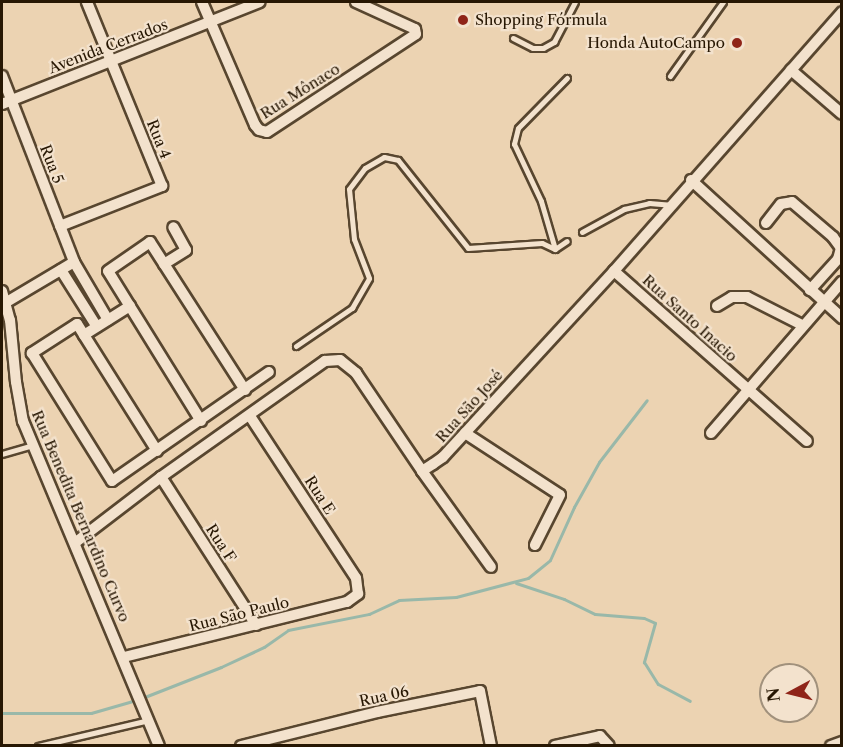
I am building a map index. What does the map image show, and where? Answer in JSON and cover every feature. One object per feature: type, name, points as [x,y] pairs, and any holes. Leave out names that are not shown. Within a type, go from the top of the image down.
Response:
[{"type":"street","name":"Rua 4","points":[[60,226],[162,186],[87,2]]},
{"type":"street","name":"Rua Mônaco","points":[[202,2],[255,125],[259,130],[267,132],[416,34],[416,29],[356,2]]},
{"type":"street","name":"Avenida Cerrados","points":[[6,102],[259,2]]},
{"type":"street","name":"Rua São José","points":[[422,471],[443,457],[465,433],[614,270],[691,180],[842,12]]},
{"type":"street","points":[[791,70],[842,114]]},
{"type":"street","name":"Rua 5","points":[[2,76],[6,102],[74,262],[108,320]]},
{"type":"street","points":[[691,180],[842,318]]},
{"type":"street","points":[[766,223],[781,204],[792,202],[833,237],[840,248],[838,259],[810,290]]},
{"type":"street","points":[[164,264],[186,250],[173,227]]},
{"type":"street","points":[[201,421],[108,271],[150,242],[245,390]]},
{"type":"street","points":[[5,303],[74,262]]},
{"type":"street","points":[[61,270],[97,327]]},
{"type":"street","name":"Rua Santo Inacio","points":[[614,270],[807,441]]},
{"type":"street","points":[[711,433],[822,301],[842,282]]},
{"type":"street","name":"Rua Benedita Bernardino Curvo","points":[[2,291],[23,421],[76,542],[159,746]]},
{"type":"street","points":[[717,306],[732,297],[747,297],[802,325]]},
{"type":"street","points":[[84,335],[130,306]]},
{"type":"street","points":[[157,452],[77,324],[32,353],[112,481],[157,452],[269,372]]},
{"type":"street","points":[[76,542],[161,477],[325,361],[340,360],[356,373],[422,471],[491,567]]},
{"type":"street","name":"Rua E","points":[[250,416],[356,578],[358,594]]},
{"type":"street","points":[[465,433],[560,495],[535,545]]},
{"type":"street","name":"Rua F","points":[[161,477],[256,625]]},
{"type":"street","name":"Rua São Paulo","points":[[124,657],[347,602],[358,594]]},
{"type":"street","name":"Rua 06","points":[[241,746],[377,712],[480,691],[491,746]]},
{"type":"street","points":[[555,746],[600,736],[609,746]]},
{"type":"street","points":[[831,746],[842,742]]},
{"type":"lane","points":[[513,38],[533,48],[543,48],[554,42],[574,2]]},
{"type":"lane","points":[[670,76],[723,2]]},
{"type":"lane","points":[[555,249],[541,201],[514,144],[518,128],[567,78]]},
{"type":"lane","points":[[296,346],[352,308],[369,278],[354,239],[349,189],[365,168],[384,157],[398,160],[468,248],[542,243],[555,249]]},
{"type":"lane","points":[[582,232],[624,209],[649,203],[670,205]]},
{"type":"lane","points":[[555,249],[567,241]]},
{"type":"lane","points":[[2,453],[34,445]]},
{"type":"lane","points":[[38,746],[149,720]]},
{"type":"waterway","points":[[142,698],[221,667],[264,647],[288,630],[369,614],[399,600],[456,597],[528,578],[550,560],[574,507],[599,462],[647,400]]},
{"type":"waterway","points":[[516,583],[564,599],[595,614],[644,618],[655,623],[644,662],[658,684],[690,701]]},
{"type":"waterway","points":[[2,713],[91,713],[136,700]]},
{"type":"place","name":"Shopping Fórmula","points":[[463,20]]},
{"type":"place","name":"Honda AutoCampo","points":[[737,43]]}]
